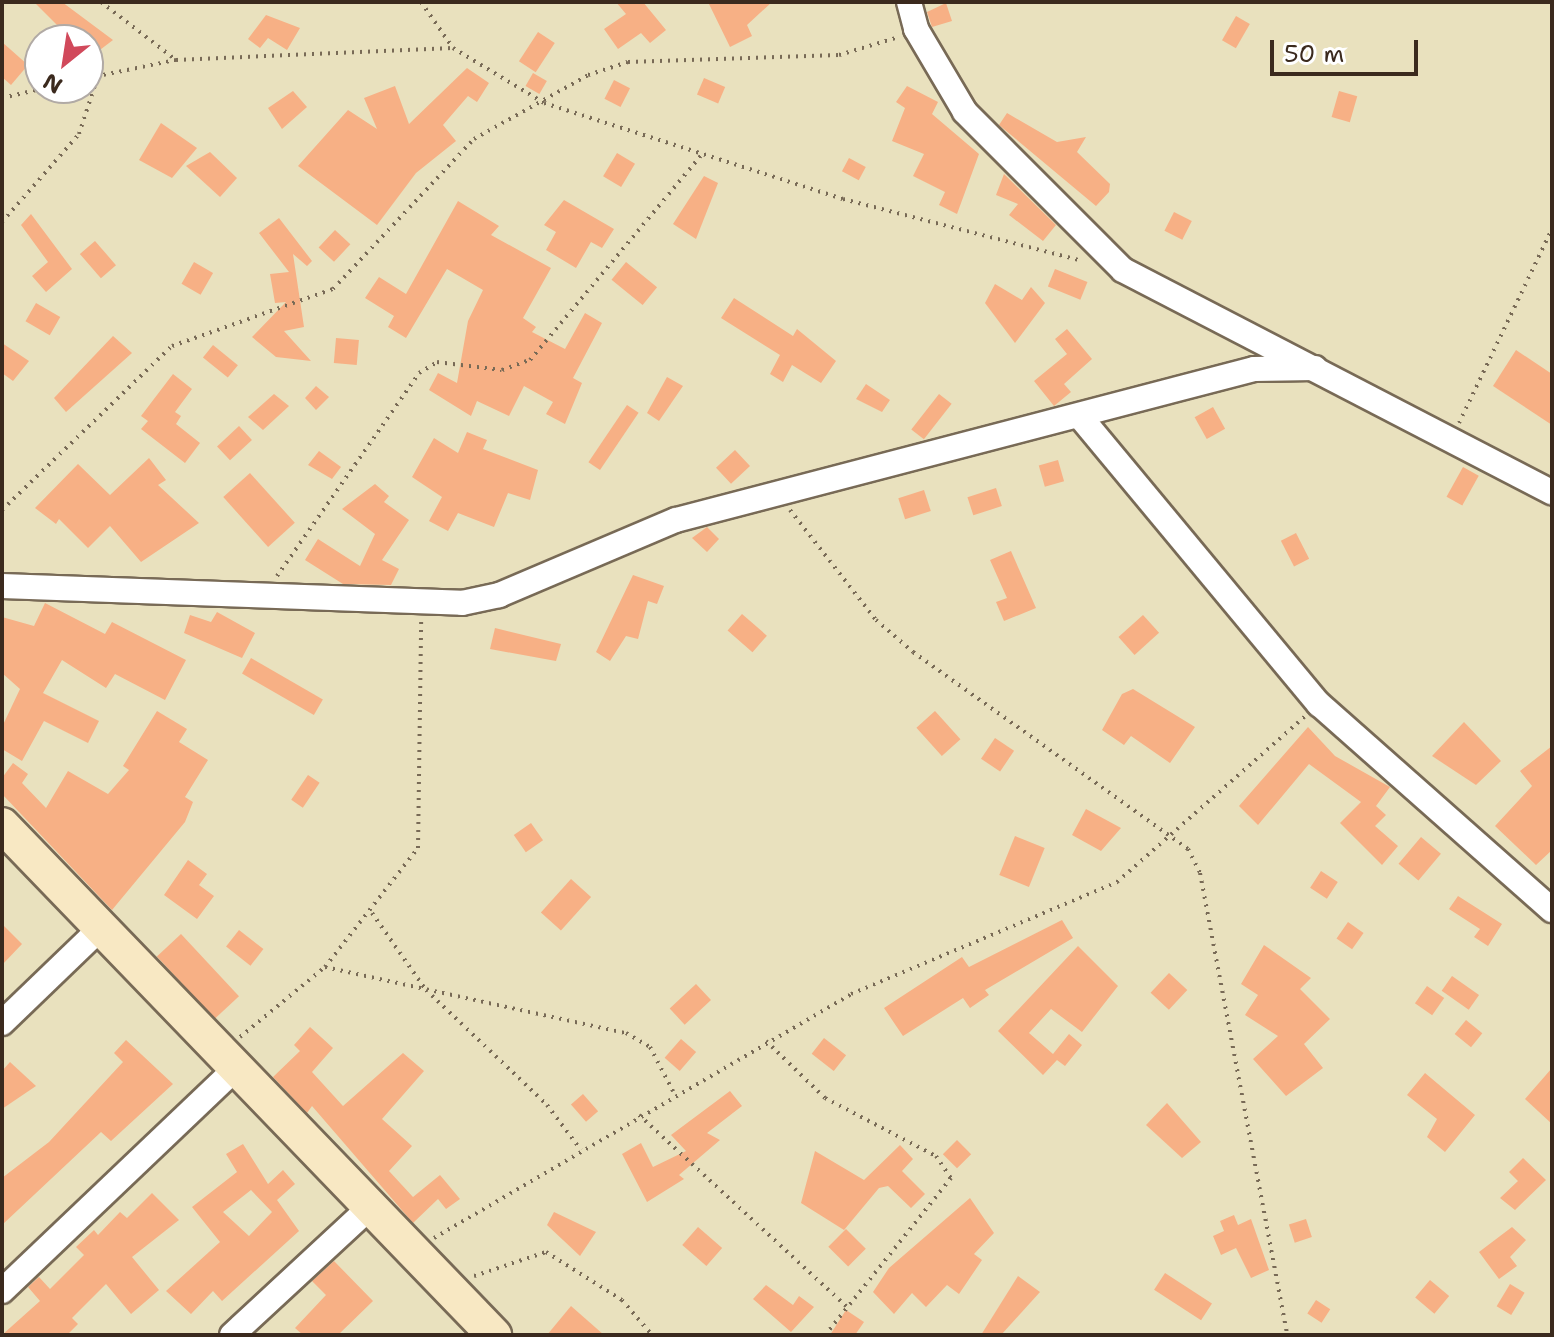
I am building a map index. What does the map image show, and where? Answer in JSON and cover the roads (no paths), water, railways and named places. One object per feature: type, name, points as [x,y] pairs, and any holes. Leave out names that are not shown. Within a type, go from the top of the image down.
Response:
[{"type":"street","points":[[909,2],[916,29],[965,112],[1123,270],[1453,436],[1552,492]]},
{"type":"street","points":[[2,586],[264,594],[423,606],[499,595],[676,520],[1082,419],[1254,369],[1315,368]]},
{"type":"street","points":[[1082,419],[1319,704],[1552,910]]},
{"type":"street","points":[[2,825],[104,925],[366,1211],[494,1335]]},
{"type":"street","points":[[2,1023],[104,925]]},
{"type":"street","points":[[2,1291],[227,1061]]},
{"type":"street","points":[[232,1335],[366,1211]]}]
